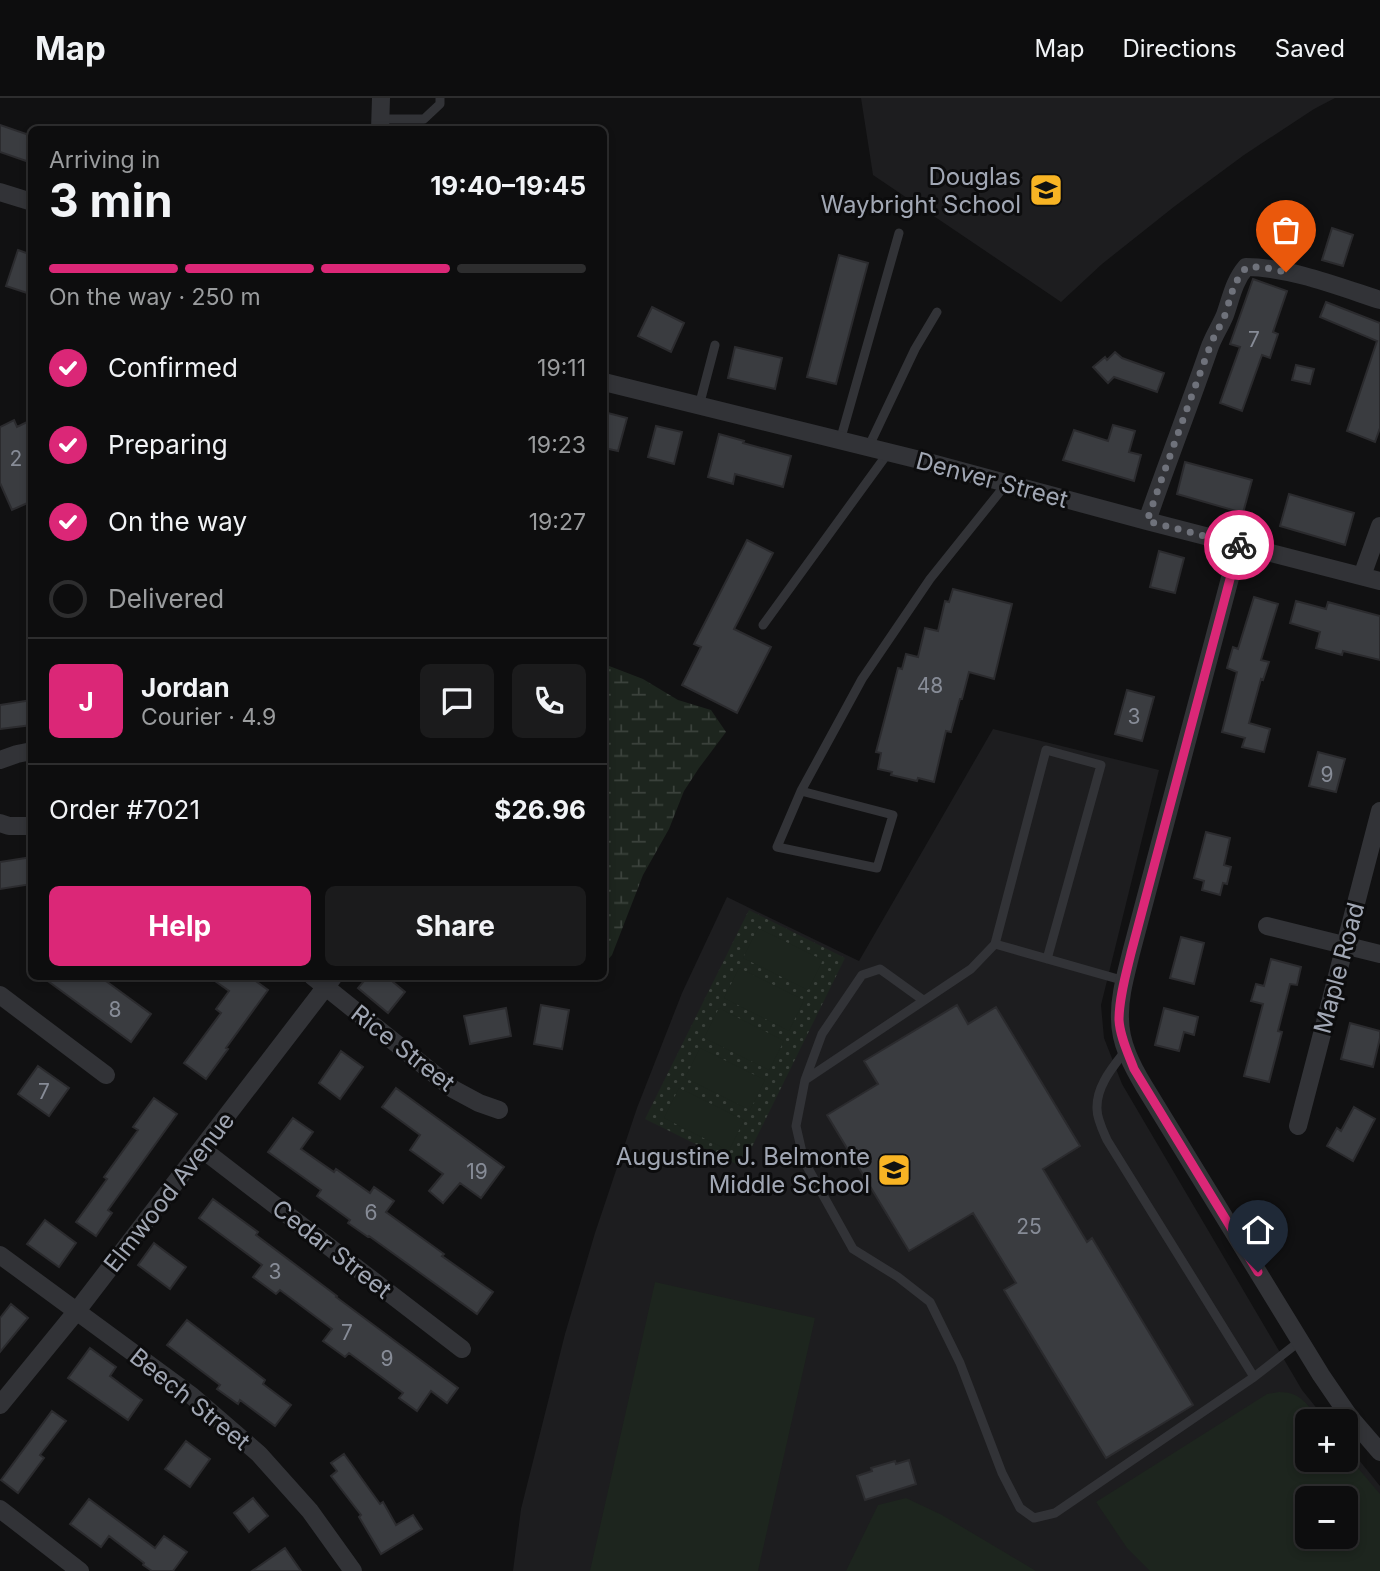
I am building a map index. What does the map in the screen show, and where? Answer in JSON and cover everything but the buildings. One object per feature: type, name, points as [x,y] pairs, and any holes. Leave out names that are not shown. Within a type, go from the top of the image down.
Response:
[{"type":"street","points":[[380,124],[381,98]]},
{"type":"street","points":[[0,191],[28,201]]},
{"type":"street","points":[[1147,521],[1210,346],[1225,316],[1238,277],[1247,267],[1286,272],[1380,300]]},
{"type":"street","name":"Denver Street","points":[[607,383],[1007,483],[1371,579]]},
{"type":"street","points":[[1371,579],[1380,526]]},
{"type":"street","points":[[1239,544],[1125,981],[1119,1020],[1126,1050],[1144,1086],[1321,1375],[1349,1416],[1380,1452]]},
{"type":"street","points":[[0,760],[28,752]]},
{"type":"street","name":"Maple Road","points":[[1298,1126],[1380,811]]},
{"type":"street","points":[[0,823],[28,826]]},
{"type":"street","points":[[1267,926],[1380,954]]},
{"type":"street","name":"Rice Street","points":[[324,980],[453,1089],[499,1110]]},
{"type":"street","name":"Elmwood Avenue","points":[[0,1405],[202,1149],[324,980]]},
{"type":"street","points":[[0,995],[106,1074]]},
{"type":"street","name":"Cedar Street","points":[[202,1149],[462,1349]]},
{"type":"street","name":"Beech Street","points":[[0,1255],[192,1396],[258,1454],[310,1511],[353,1571]]},
{"type":"street","points":[[0,1509],[80,1571]]},
{"type":"lane","points":[[380,124],[424,119],[440,104],[440,98]]},
{"type":"lane","points":[[840,441],[899,233]]},
{"type":"lane","points":[[867,448],[915,349],[937,312]]},
{"type":"lane","points":[[699,406],[715,345]]},
{"type":"lane","points":[[763,625],[888,453]]},
{"type":"lane","points":[[801,791],[893,815],[877,868],[777,847],[801,791],[862,679],[930,579],[1007,483]]},
{"type":"lane","points":[[805,1080],[971,969],[995,944],[1046,750],[1101,765],[1047,959]]},
{"type":"lane","points":[[995,944],[1125,981]]},
{"type":"lane","points":[[923,1000],[880,969],[862,975],[822,1034],[805,1080],[796,1126],[804,1161],[853,1249],[898,1277],[930,1302],[960,1363],[1002,1473],[1020,1508],[1034,1518],[1055,1513],[1254,1377],[1300,1341]]},
{"type":"lane","points":[[1126,1050],[1107,1075],[1098,1095],[1097,1111],[1107,1140],[1254,1377]]},
{"type":"shaded area","name":"Douglas Waybright School","points":[[861,98],[1335,98],[1244,155],[1175,206],[1102,264],[1061,302],[873,175]]},
{"type":"shaded area","name":"Augustine J. Belmonte Middle School","points":[[993,729],[1159,770],[1101,1005],[1104,1038],[1122,1084],[1302,1390],[1317,1409],[1295,1409],[1295,1472],[1358,1472],[1358,1459],[1380,1486],[1380,1571],[513,1571],[521,1509],[565,1334],[595,1233],[637,1108],[682,993],[727,897],[859,961]]},
{"type":"green space","points":[[607,665],[643,679],[678,700],[711,710],[726,732],[684,791],[669,829],[643,875],[612,955],[607,961]]},
{"type":"green space","points":[[749,910],[845,958],[742,1167],[645,1119]]},
{"type":"green space","points":[[758,928],[823,960],[808,990],[743,958]]},
{"type":"green space","points":[[739,968],[804,1000],[789,1031],[724,998]]},
{"type":"green space","points":[[719,1008],[784,1041],[769,1070],[704,1038]]},
{"type":"green space","points":[[700,1048],[765,1080],[750,1110],[685,1078]]},
{"type":"green space","points":[[679,1088],[744,1120],[729,1151],[664,1118]]},
{"type":"green space","points":[[655,1282],[815,1318],[758,1571],[590,1571]]},
{"type":"green space","points":[[1267,1394],[1293,1394],[1310,1409],[1295,1409],[1295,1472],[1358,1472],[1358,1468],[1380,1494],[1380,1571],[1150,1571],[1127,1548],[1096,1502]]},
{"type":"green space","points":[[906,1498],[942,1515],[1036,1571],[846,1571],[878,1505]]},
{"type":"way so far","points":[[1239,545],[1147,521],[1210,346],[1225,316],[1238,277],[1247,267],[1286,272]]},
{"type":"place","name":"Douglas Waybright School","points":[[1046,190]]},
{"type":"place","name":"Augustine J. Belmonte Middle School","points":[[894,1170]]},
{"type":"route","points":[[1239,545],[1131,953],[1119,1020],[1134,1069],[1258,1272]]}]
